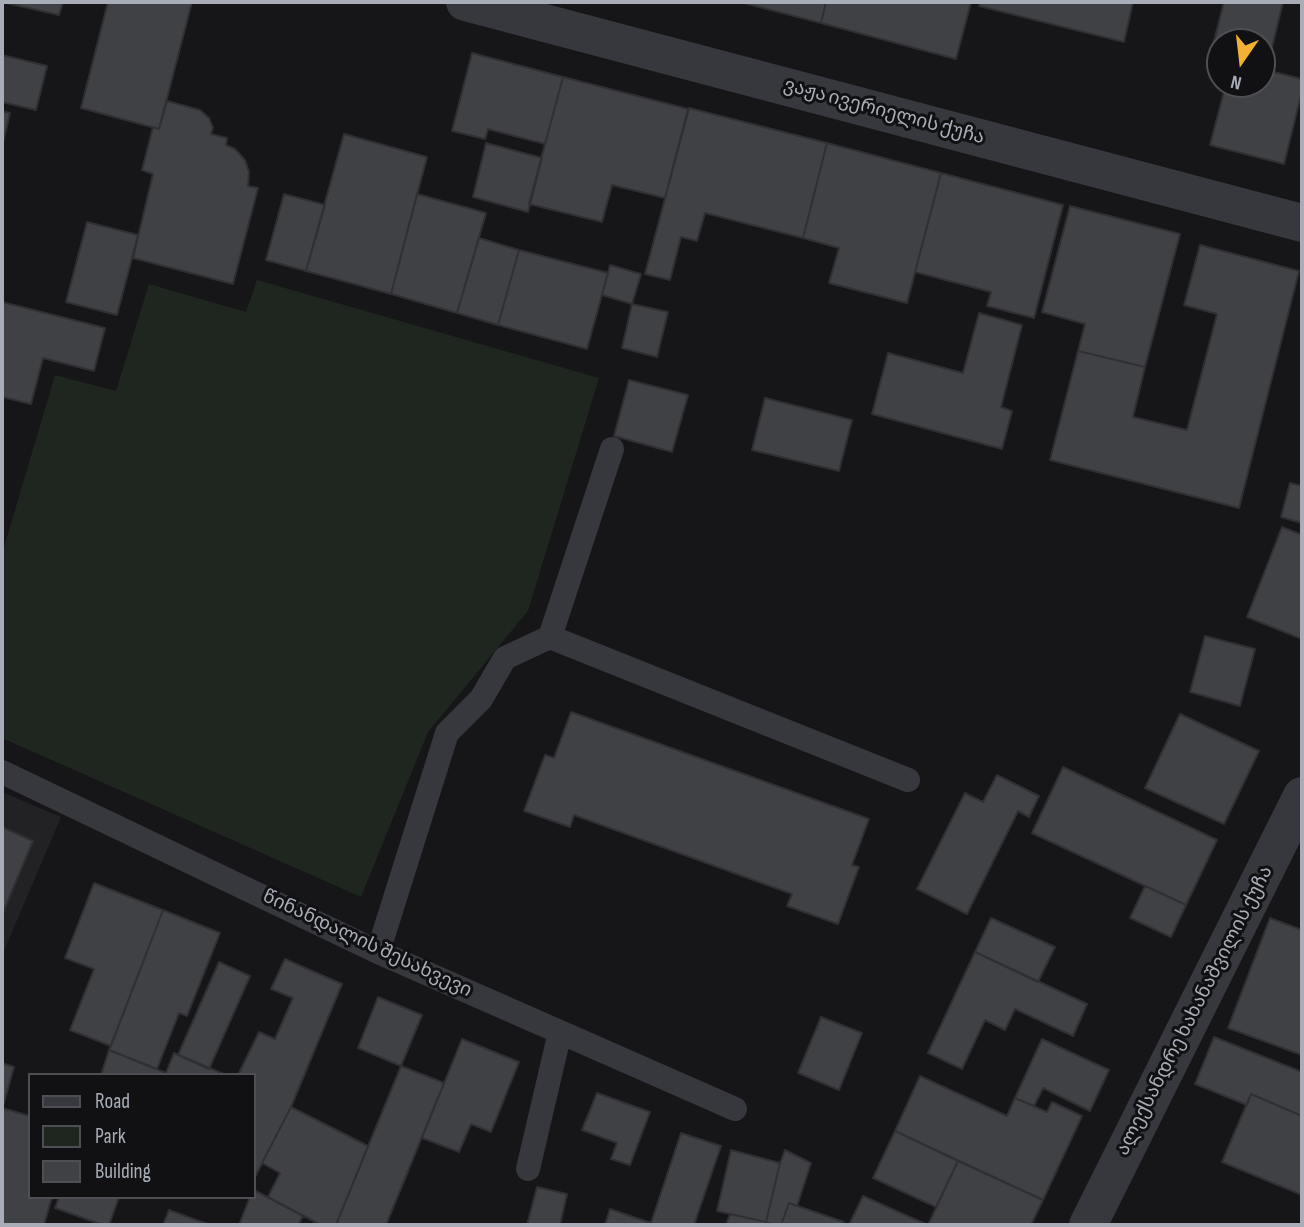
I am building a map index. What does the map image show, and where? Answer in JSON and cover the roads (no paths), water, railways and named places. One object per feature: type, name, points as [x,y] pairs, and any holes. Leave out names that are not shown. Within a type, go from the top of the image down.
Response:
[{"type":"street","name":"ვაჟა ივერიელის ქუჩა","points":[[465,2],[1302,223]]},
{"type":"street","name":"ალექსანდრე ხახანაშვილის ქუჩა","points":[[1088,1225],[1302,796]]},
{"type":"lane","points":[[550,638],[612,449]]},
{"type":"lane","points":[[378,952],[447,733],[481,699],[505,659],[550,638],[908,780]]},
{"type":"lane","name":"წინანდალის შესახვევი","points":[[2,772],[378,952],[735,1109]]},
{"type":"lane","points":[[528,1169],[561,1032]]}]
